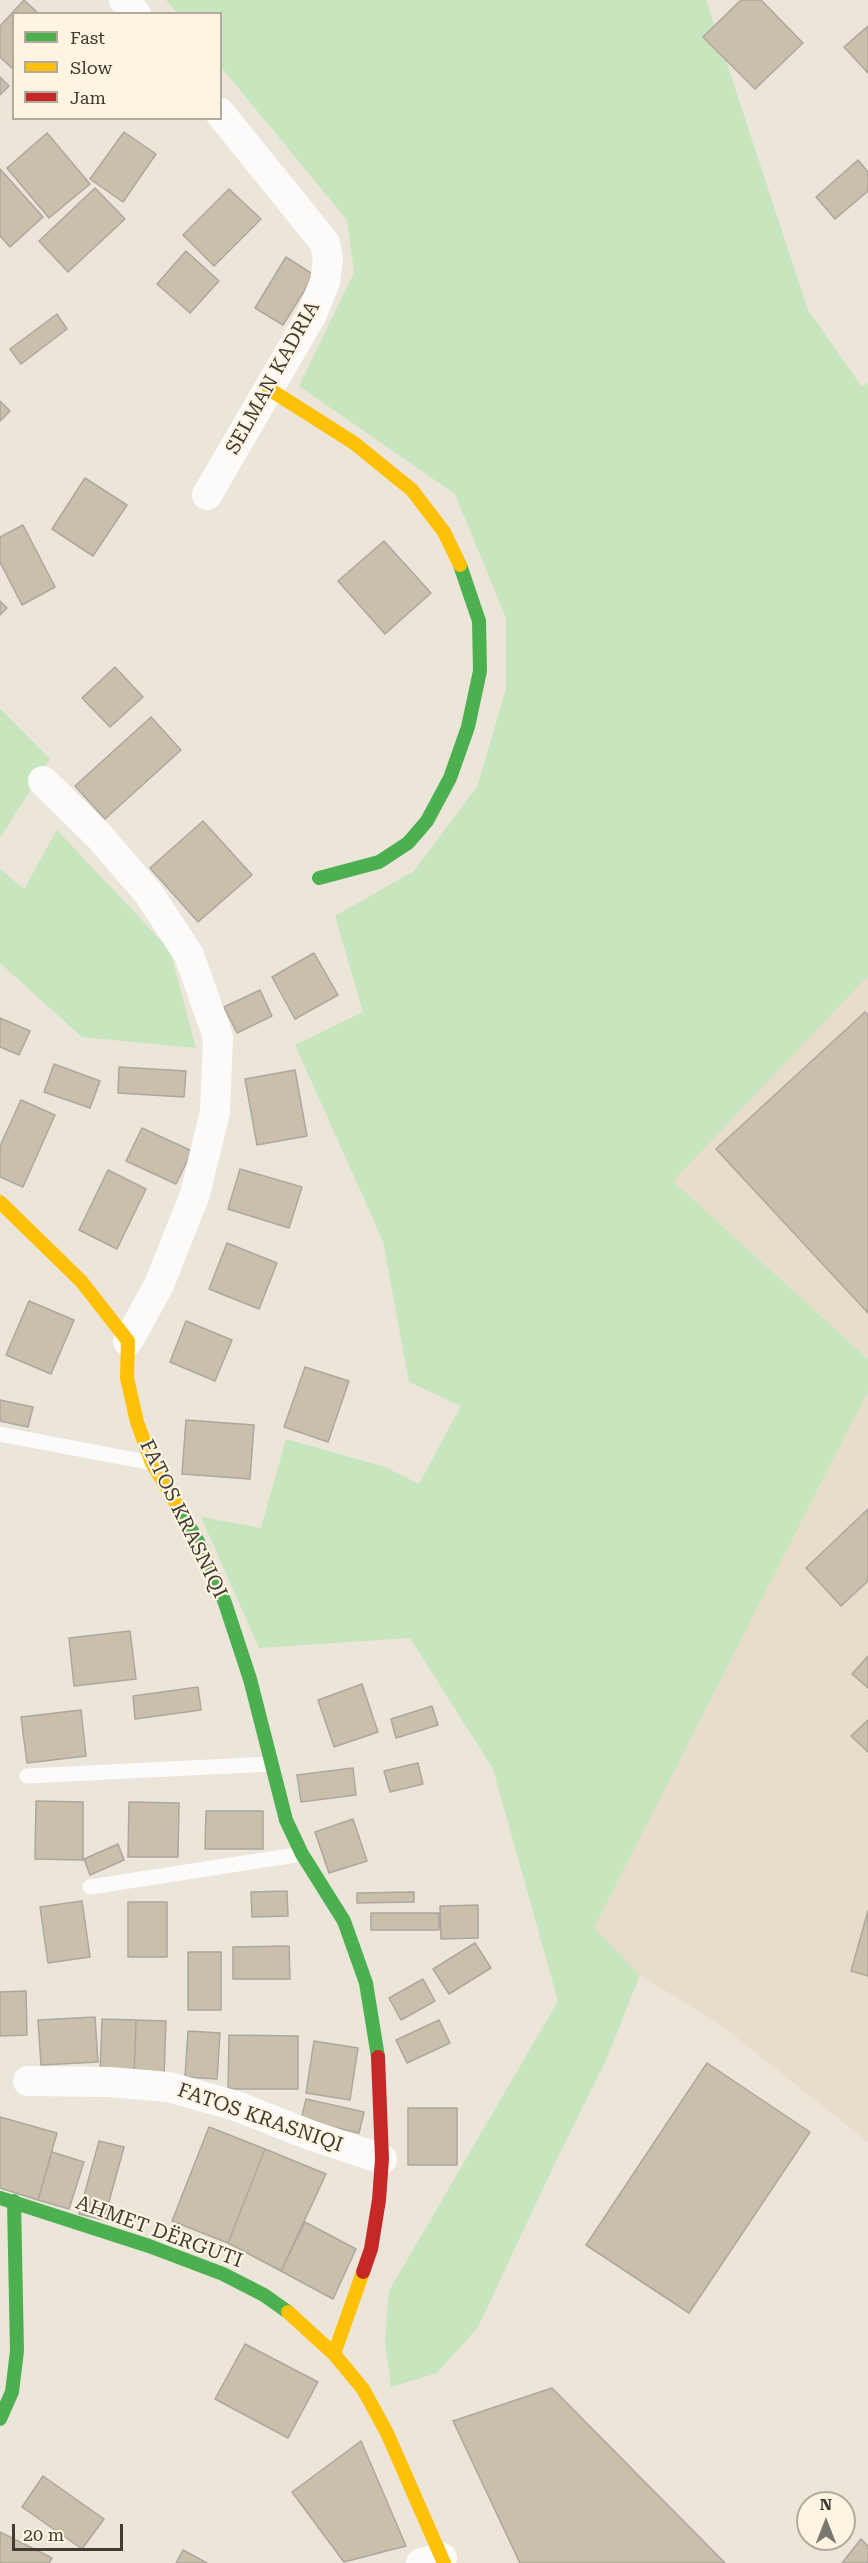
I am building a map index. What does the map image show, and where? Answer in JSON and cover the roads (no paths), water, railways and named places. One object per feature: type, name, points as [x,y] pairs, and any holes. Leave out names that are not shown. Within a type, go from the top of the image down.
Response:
[{"type":"street","points":[[124,0],[134,12]]},
{"type":"street","name":"SELMAN KADRIA","points":[[207,495],[311,316],[325,282],[325,243],[222,115]]},
{"type":"street","points":[[269,389],[354,443],[412,490],[444,532],[465,576],[479,621],[480,671],[468,727],[450,778],[427,821],[408,843],[379,862],[319,878]]},
{"type":"street","name":"FATOS KRASNIQI","points":[[43,781],[99,837],[149,894],[189,956],[218,1037],[215,1112],[195,1194],[159,1285],[128,1341],[127,1378],[137,1422],[152,1463],[201,1547],[225,1603],[250,1679],[286,1820],[302,1854],[344,1921],[366,1983],[377,2044],[382,2159],[379,2200],[371,2249],[334,2354]]},
{"type":"street","points":[[0,1202],[81,1281],[128,1341]]},
{"type":"street","name":"FATOS KRASNIQI","points":[[28,2081],[109,2082],[169,2087],[236,2106],[310,2135],[382,2159]]},
{"type":"street","name":"AHMET DËRGUTI","points":[[0,2198],[149,2246],[223,2274],[264,2295],[297,2318],[334,2354],[363,2389],[387,2433],[436,2561]]},
{"type":"street","points":[[0,2419],[12,2392],[17,2351],[14,2201]]},
{"type":"lane","points":[[0,1434],[152,1463]]},
{"type":"lane","points":[[27,1776],[271,1764]]},
{"type":"lane","points":[[90,1887],[302,1854]]}]
